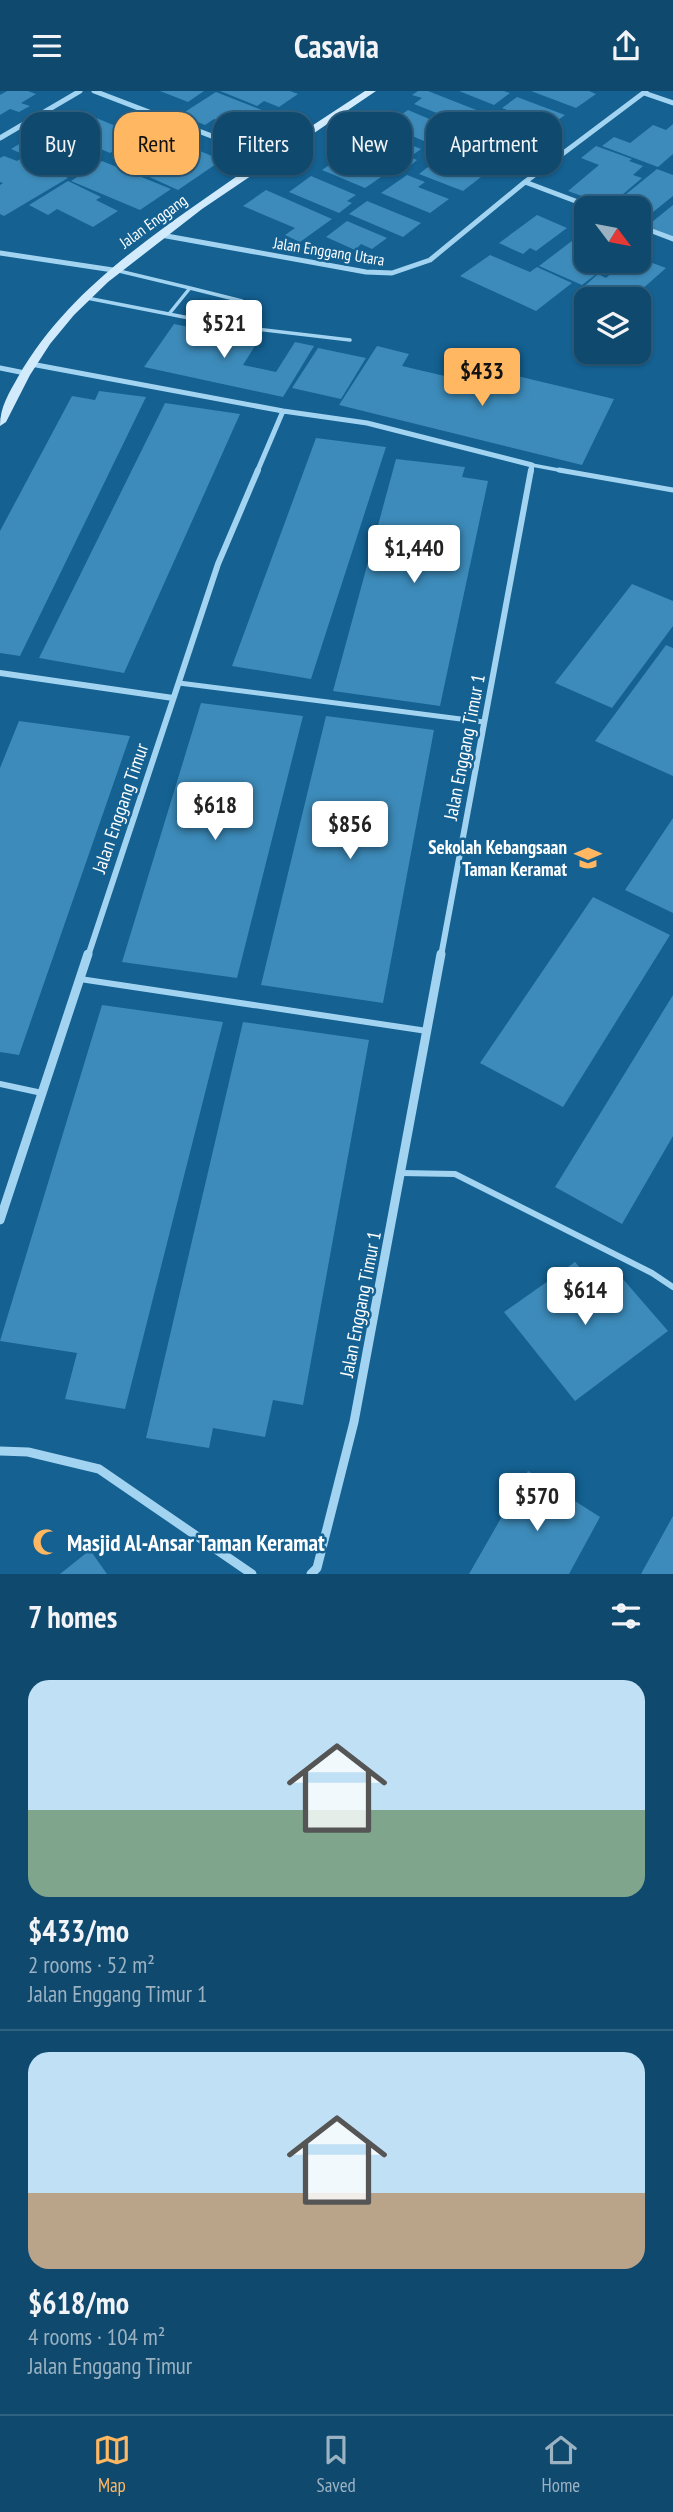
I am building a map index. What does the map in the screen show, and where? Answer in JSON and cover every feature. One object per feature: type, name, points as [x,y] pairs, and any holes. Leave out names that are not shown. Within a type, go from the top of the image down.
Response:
[{"type":"main road","name":"Jalan Enggang","points":[[313,129],[371,91]]},
{"type":"main road","name":"Jalan Enggang","points":[[0,422],[28,369],[54,332],[84,297],[113,270],[245,175]]},
{"type":"street","points":[[0,138],[80,91]]},
{"type":"street","points":[[94,91],[213,137]]},
{"type":"street","points":[[645,92],[673,103]]},
{"type":"street","name":"Jalan Enggang Utara","points":[[160,235],[366,272],[392,273],[430,260],[525,182],[645,92]]},
{"type":"street","points":[[525,182],[574,200]]},
{"type":"street","points":[[651,231],[673,239]]},
{"type":"street","points":[[0,253],[113,270]]},
{"type":"street","points":[[0,368],[28,369],[367,423],[532,465]]},
{"type":"street","name":"Jalan Enggang Timur","points":[[0,1220],[218,564],[284,411]]},
{"type":"street","name":"Jalan Enggang Timur 1","points":[[311,1574],[317,1568],[354,1422],[532,465]]},
{"type":"street","points":[[0,673],[173,698]]},
{"type":"street","points":[[0,1451],[28,1452],[99,1469],[252,1574]]},
{"type":"lane","points":[[113,270],[242,301],[230,326]]},
{"type":"lane","points":[[169,314],[190,288]]},
{"type":"lane","points":[[84,297],[230,326],[350,340]]},
{"type":"lane","points":[[532,465],[673,490]]},
{"type":"lane","points":[[179,683],[484,722]]},
{"type":"lane","points":[[80,979],[427,1031]]},
{"type":"lane","points":[[0,1084],[42,1093]]},
{"type":"lane","points":[[401,1174],[455,1174],[652,1273],[673,1287]]},
{"type":"building","points":[[7,91],[28,91],[36,94],[21,103],[30,106],[19,112],[10,109],[0,115],[0,95]]},
{"type":"building","points":[[160,91],[204,91],[188,102]]},
{"type":"building","points":[[220,91],[290,91],[298,94],[279,107],[264,101],[257,106]]},
{"type":"building","points":[[418,91],[428,91],[481,112],[434,112],[414,104],[422,98],[412,95]]},
{"type":"building","points":[[459,91],[504,91],[510,93],[494,105]]},
{"type":"building","points":[[531,91],[589,91],[596,94],[576,108]]},
{"type":"building","points":[[216,92],[267,112],[213,112],[213,120],[205,125],[199,123],[199,112],[185,112]]},
{"type":"building","points":[[517,97],[557,112],[513,112],[502,108]]},
{"type":"building","points":[[408,110],[426,118],[426,140],[412,136],[412,112],[405,112]]},
{"type":"building","points":[[100,120],[114,125],[114,150],[110,153],[100,149]]},
{"type":"building","points":[[673,124],[673,154],[658,167],[602,146],[614,137],[630,143],[653,125],[666,130]]},
{"type":"building","points":[[21,143],[21,153],[11,149]]},
{"type":"building","points":[[412,145],[421,149],[412,156]]},
{"type":"building","points":[[596,146],[632,159],[629,161],[643,166],[633,175],[642,178],[621,196],[582,196],[568,191],[599,165],[581,158]]},
{"type":"building","points":[[199,151],[213,156],[213,166],[178,190],[145,175],[199,175]]},
{"type":"building","points":[[4,156],[17,161],[21,158],[21,175],[62,175],[68,178],[4,216],[0,214],[0,185],[3,183],[0,182],[0,158]]},
{"type":"building","points":[[100,162],[114,166],[114,175],[136,175],[171,189],[140,210],[71,181],[80,175],[100,175]]},
{"type":"building","points":[[426,169],[426,175],[481,177],[463,191],[419,174]]},
{"type":"building","points":[[657,169],[673,175],[673,196],[653,212],[651,196],[624,196]]},
{"type":"building","points":[[334,175],[384,175],[365,188]]},
{"type":"building","points":[[407,175],[425,182],[418,187],[449,199],[430,213],[381,193]]},
{"type":"building","points":[[311,176],[356,195],[347,201],[352,203],[339,213],[289,192]]},
{"type":"building","points":[[68,181],[101,197],[96,200],[118,211],[93,227],[57,209],[48,215],[29,205]]},
{"type":"building","points":[[266,190],[332,219],[300,242],[285,235],[295,228],[243,206]]},
{"type":"building","points":[[367,201],[421,223],[403,237],[349,214]]},
{"type":"building","points":[[673,205],[673,237],[651,228],[651,223]]},
{"type":"building","points":[[537,215],[567,228],[536,251],[530,248],[523,254],[499,243]]},
{"type":"building","points":[[347,221],[387,238],[372,249],[361,244],[355,250],[326,237]]},
{"type":"building","points":[[574,239],[574,273],[598,273],[582,285],[539,266]]},
{"type":"building","points":[[490,255],[530,272],[537,267],[572,283],[536,311],[460,276]]},
{"type":"building","points":[[651,262],[666,268],[645,287],[584,287],[598,274],[606,278],[612,273],[651,273]]},
{"type":"building","points":[[174,324],[258,341],[243,365],[276,372],[295,342],[314,346],[283,397],[144,367]]},
{"type":"building","points":[[377,346],[409,354],[402,366],[509,391],[517,376],[614,399],[582,465],[339,405]]},
{"type":"building","points":[[318,348],[366,358],[341,399],[292,388]]},
{"type":"building","points":[[99,391],[146,397],[20,656],[0,653],[0,531],[72,396],[95,400]]},
{"type":"building","points":[[165,403],[240,414],[124,673],[39,658]]},
{"type":"building","points":[[316,438],[386,447],[311,679],[232,666]]},
{"type":"building","points":[[396,459],[465,467],[462,477],[488,481],[440,706],[333,691]]},
{"type":"building","points":[[632,584],[673,601],[673,626],[612,708],[555,683]]},
{"type":"building","points":[[666,645],[673,648],[673,776],[595,741]]},
{"type":"building","points":[[201,703],[303,716],[237,978],[122,962]]},
{"type":"building","points":[[326,716],[434,730],[383,1003],[261,985]]},
{"type":"building","points":[[19,721],[130,736],[19,1055],[0,1052],[0,768]]},
{"type":"building","points":[[673,818],[673,913],[625,890]]},
{"type":"building","points":[[593,897],[670,935],[563,1107],[480,1063]]},
{"type":"building","points":[[673,995],[673,1136],[622,1224],[555,1187]]},
{"type":"building","points":[[102,1005],[223,1022],[125,1409],[65,1399],[77,1353],[0,1341]]},
{"type":"building","points":[[243,1022],[369,1040],[303,1405],[273,1400],[265,1437],[213,1428],[209,1448],[146,1438]]},
{"type":"building","points":[[575,1262],[596,1286],[616,1271],[668,1331],[575,1401],[504,1312]]},
{"type":"building","points":[[528,1471],[600,1517],[569,1574],[469,1574]]},
{"type":"building","points":[[673,1516],[673,1574],[641,1574]]},
{"type":"building","points":[[90,1550],[107,1574],[60,1574]]},
{"type":"place","name":"Sekolah Kebangsaan Taman Keramat","points":[[588,858]]},
{"type":"place","name":"Masjid Al-Ansar Taman Keramat","points":[[46,1542]]}]
